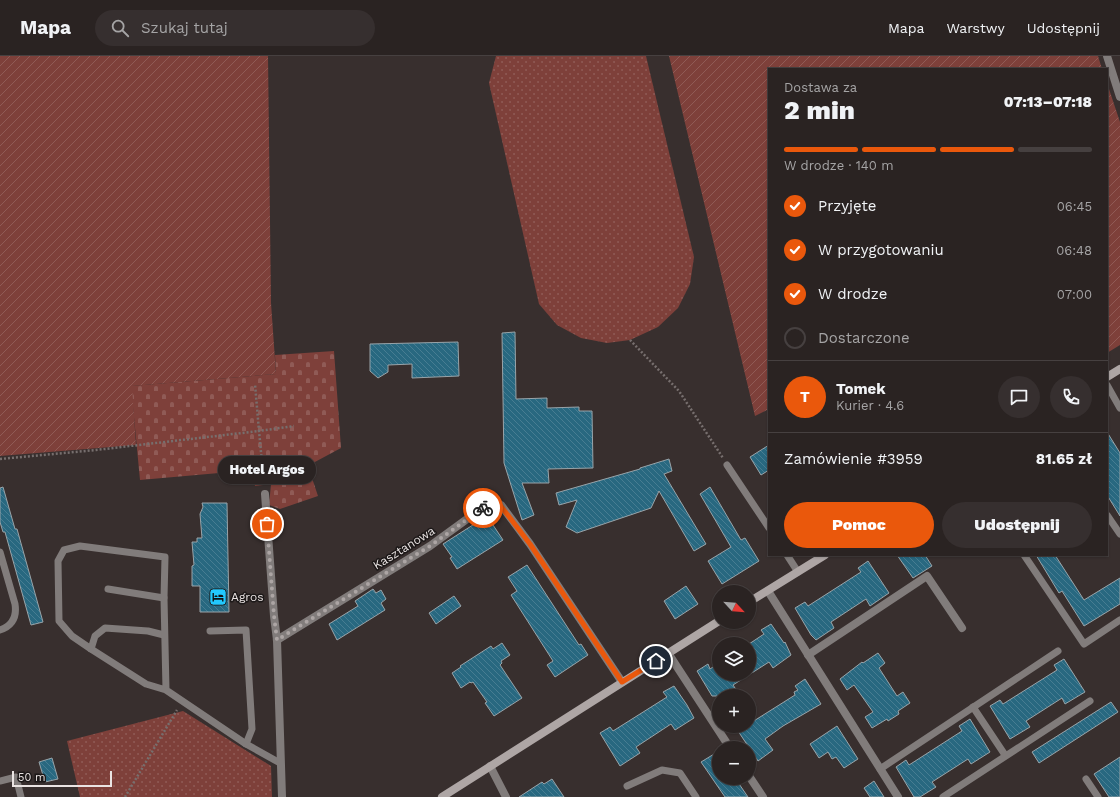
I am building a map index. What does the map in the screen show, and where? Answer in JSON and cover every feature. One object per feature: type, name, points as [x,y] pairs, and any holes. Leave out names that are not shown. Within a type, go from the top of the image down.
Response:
[{"type":"main road","points":[[1108,376],[1120,369]]},
{"type":"main road","points":[[756,598],[823,556]]},
{"type":"main road","points":[[442,797],[712,626]]},
{"type":"street","points":[[1107,56],[1120,97]]},
{"type":"street","points":[[265,494],[277,640],[282,797]]},
{"type":"street","name":"Kasztanowa","points":[[277,640],[430,546],[489,503],[495,503],[500,505],[530,544],[622,682]]},
{"type":"street","points":[[808,655],[927,576],[962,628]]},
{"type":"street","points":[[768,591],[898,797]]},
{"type":"street","points":[[668,654],[725,741]]},
{"type":"street","points":[[490,766],[506,797]]},
{"type":"street","points":[[755,785],[763,797]]},
{"type":"lane","points":[[1108,387],[1120,408]]},
{"type":"lane","points":[[727,465],[768,526]]},
{"type":"lane","points":[[1108,516],[1120,534]]},
{"type":"lane","points":[[166,690],[164,635],[165,557],[80,546],[64,550],[58,561],[59,621],[72,636],[146,684],[166,690],[246,744],[280,763]]},
{"type":"lane","points":[[0,552],[16,604],[15,618],[11,624],[0,630]]},
{"type":"lane","points":[[788,556],[798,572]]},
{"type":"lane","points":[[1025,556],[1084,644],[1120,620]]},
{"type":"lane","points":[[108,589],[164,598]]},
{"type":"lane","points":[[91,649],[95,636],[105,628],[148,631],[164,635]]},
{"type":"lane","points":[[210,631],[246,630],[252,729],[246,744]]},
{"type":"lane","points":[[880,769],[1058,651]]},
{"type":"lane","points":[[943,797],[1005,755],[1090,701]]},
{"type":"lane","points":[[973,707],[1005,755]]},
{"type":"lane","points":[[627,786],[662,770],[680,773],[696,797]]},
{"type":"lane","points":[[0,781],[16,777],[21,797]]},
{"type":"lane","points":[[1086,779],[1098,797]]},
{"type":"path","points":[[630,340],[679,391],[727,465]]},
{"type":"path","points":[[255,384],[265,494]]},
{"type":"path","points":[[0,459],[96,450],[294,426]]},
{"type":"path","points":[[126,797],[182,701]]},
{"type":"green space","points":[[0,56],[268,56],[271,303],[276,374],[132,386],[136,445],[0,456]]},
{"type":"green space","points":[[496,56],[646,56],[694,257],[690,284],[678,308],[658,327],[630,340],[607,343],[581,338],[557,325],[539,304],[489,83]]},
{"type":"green space","points":[[669,56],[1098,56],[1102,68],[768,68],[768,410],[755,416]]},
{"type":"green space","points":[[1108,86],[1120,122],[1120,345],[1108,352]]},
{"type":"green space","points":[[334,351],[341,448],[313,463],[312,478],[318,496],[280,509],[269,505],[271,484],[255,486],[253,470],[140,480],[131,386],[276,374],[275,355]]},
{"type":"green space","points":[[183,711],[271,766],[272,797],[80,797],[67,741]]},
{"type":"building","points":[[515,332],[516,399],[547,398],[547,408],[579,407],[579,411],[592,411],[593,468],[548,469],[549,483],[522,483],[534,515],[522,520],[504,463],[502,333]]},
{"type":"building","points":[[458,342],[459,376],[412,378],[412,364],[388,365],[388,372],[378,378],[370,371],[370,344]]},
{"type":"building","points":[[1108,434],[1120,453],[1120,516],[1108,497]]},
{"type":"building","points":[[768,446],[768,471],[761,475],[750,457]]},
{"type":"building","points":[[669,459],[672,471],[664,474],[706,544],[694,551],[659,491],[651,508],[577,533],[566,527],[577,500],[559,505],[556,493],[640,469]]},
{"type":"building","points":[[3,487],[15,529],[17,529],[43,622],[31,625],[5,532],[3,532],[0,522],[0,488]]},
{"type":"building","points":[[710,487],[741,540],[745,538],[759,561],[722,584],[708,561],[731,547],[700,494]]},
{"type":"building","points":[[202,503],[227,503],[229,612],[200,612],[200,586],[192,586],[192,566],[194,565],[192,542],[197,542],[197,538],[202,538],[200,514],[203,507]]},
{"type":"building","points":[[487,516],[503,540],[457,569],[450,558],[452,557],[443,544]]},
{"type":"building","points":[[898,556],[926,556],[932,566],[913,578]]},
{"type":"building","points":[[1037,556],[1056,556],[1084,600],[1120,578],[1120,604],[1084,626],[1062,591],[1059,593]]},
{"type":"building","points":[[868,561],[889,593],[870,606],[866,599],[831,622],[834,628],[816,640],[811,635],[795,608],[805,602],[808,606],[861,572],[858,568]]},
{"type":"building","points":[[527,565],[579,645],[581,644],[588,655],[555,677],[547,665],[553,661],[511,595],[517,591],[508,577]]},
{"type":"building","points":[[686,586],[698,604],[675,619],[664,601]]},
{"type":"building","points":[[373,589],[376,593],[381,590],[386,599],[381,603],[385,610],[337,640],[329,624],[358,606],[355,601]]},
{"type":"building","points":[[454,596],[461,606],[436,624],[429,613]]},
{"type":"building","points":[[771,624],[784,643],[785,642],[791,655],[773,668],[769,662],[756,670],[756,639],[764,634],[761,630]]},
{"type":"building","points":[[502,643],[510,655],[501,661],[502,663],[500,665],[522,698],[494,716],[485,703],[487,702],[473,682],[470,682],[461,688],[452,673],[461,667],[460,666],[491,646],[493,649]]},
{"type":"building","points":[[878,653],[885,663],[879,668],[897,696],[903,692],[910,703],[898,711],[899,714],[872,728],[865,717],[873,712],[854,685],[847,690],[840,679],[862,662],[863,663]]},
{"type":"building","points":[[1064,659],[1085,692],[1065,704],[1062,698],[1026,721],[1030,727],[1010,739],[990,706],[1000,700],[1003,704],[1057,670],[1054,665]]},
{"type":"building","points":[[708,664],[710,669],[712,668],[712,681],[739,681],[733,685],[736,689],[712,689],[712,696],[697,671]]},
{"type":"building","points":[[805,679],[821,704],[783,726],[765,739],[773,750],[758,761],[756,758],[756,741],[745,741],[739,733],[756,733],[756,720],[795,695],[794,692],[798,690],[795,686]]},
{"type":"building","points":[[674,686],[694,718],[675,730],[671,724],[636,747],[640,753],[620,766],[600,733],[610,727],[613,731],[667,697],[663,692]]},
{"type":"building","points":[[1111,702],[1118,712],[1039,763],[1032,752]]},
{"type":"building","points":[[970,719],[990,752],[971,764],[968,759],[932,782],[936,787],[920,797],[914,797],[896,767],[906,760],[909,765],[962,731],[959,726]]},
{"type":"building","points":[[837,726],[858,759],[844,768],[836,757],[832,759],[828,752],[819,758],[810,744]]},
{"type":"building","points":[[712,755],[712,778],[701,762]]},
{"type":"building","points":[[1120,757],[1120,797],[1109,797],[1094,774]]},
{"type":"building","points":[[52,758],[58,779],[45,782],[39,762]]},
{"type":"building","points":[[552,779],[564,797],[519,797],[542,782],[544,784]]},
{"type":"building","points":[[874,781],[884,797],[870,797],[864,788]]},
{"type":"building","points":[[717,785],[740,785],[748,797],[725,797]]},
{"type":"way so far","points":[[267,524],[277,640],[430,546],[483,508]]},
{"type":"place","name":"Hotel Argos","points":[[267,524]]},
{"type":"place","name":"Agros","points":[[218,597]]},
{"type":"route","points":[[483,508],[489,503],[500,505],[530,544],[622,682],[656,661]]}]
